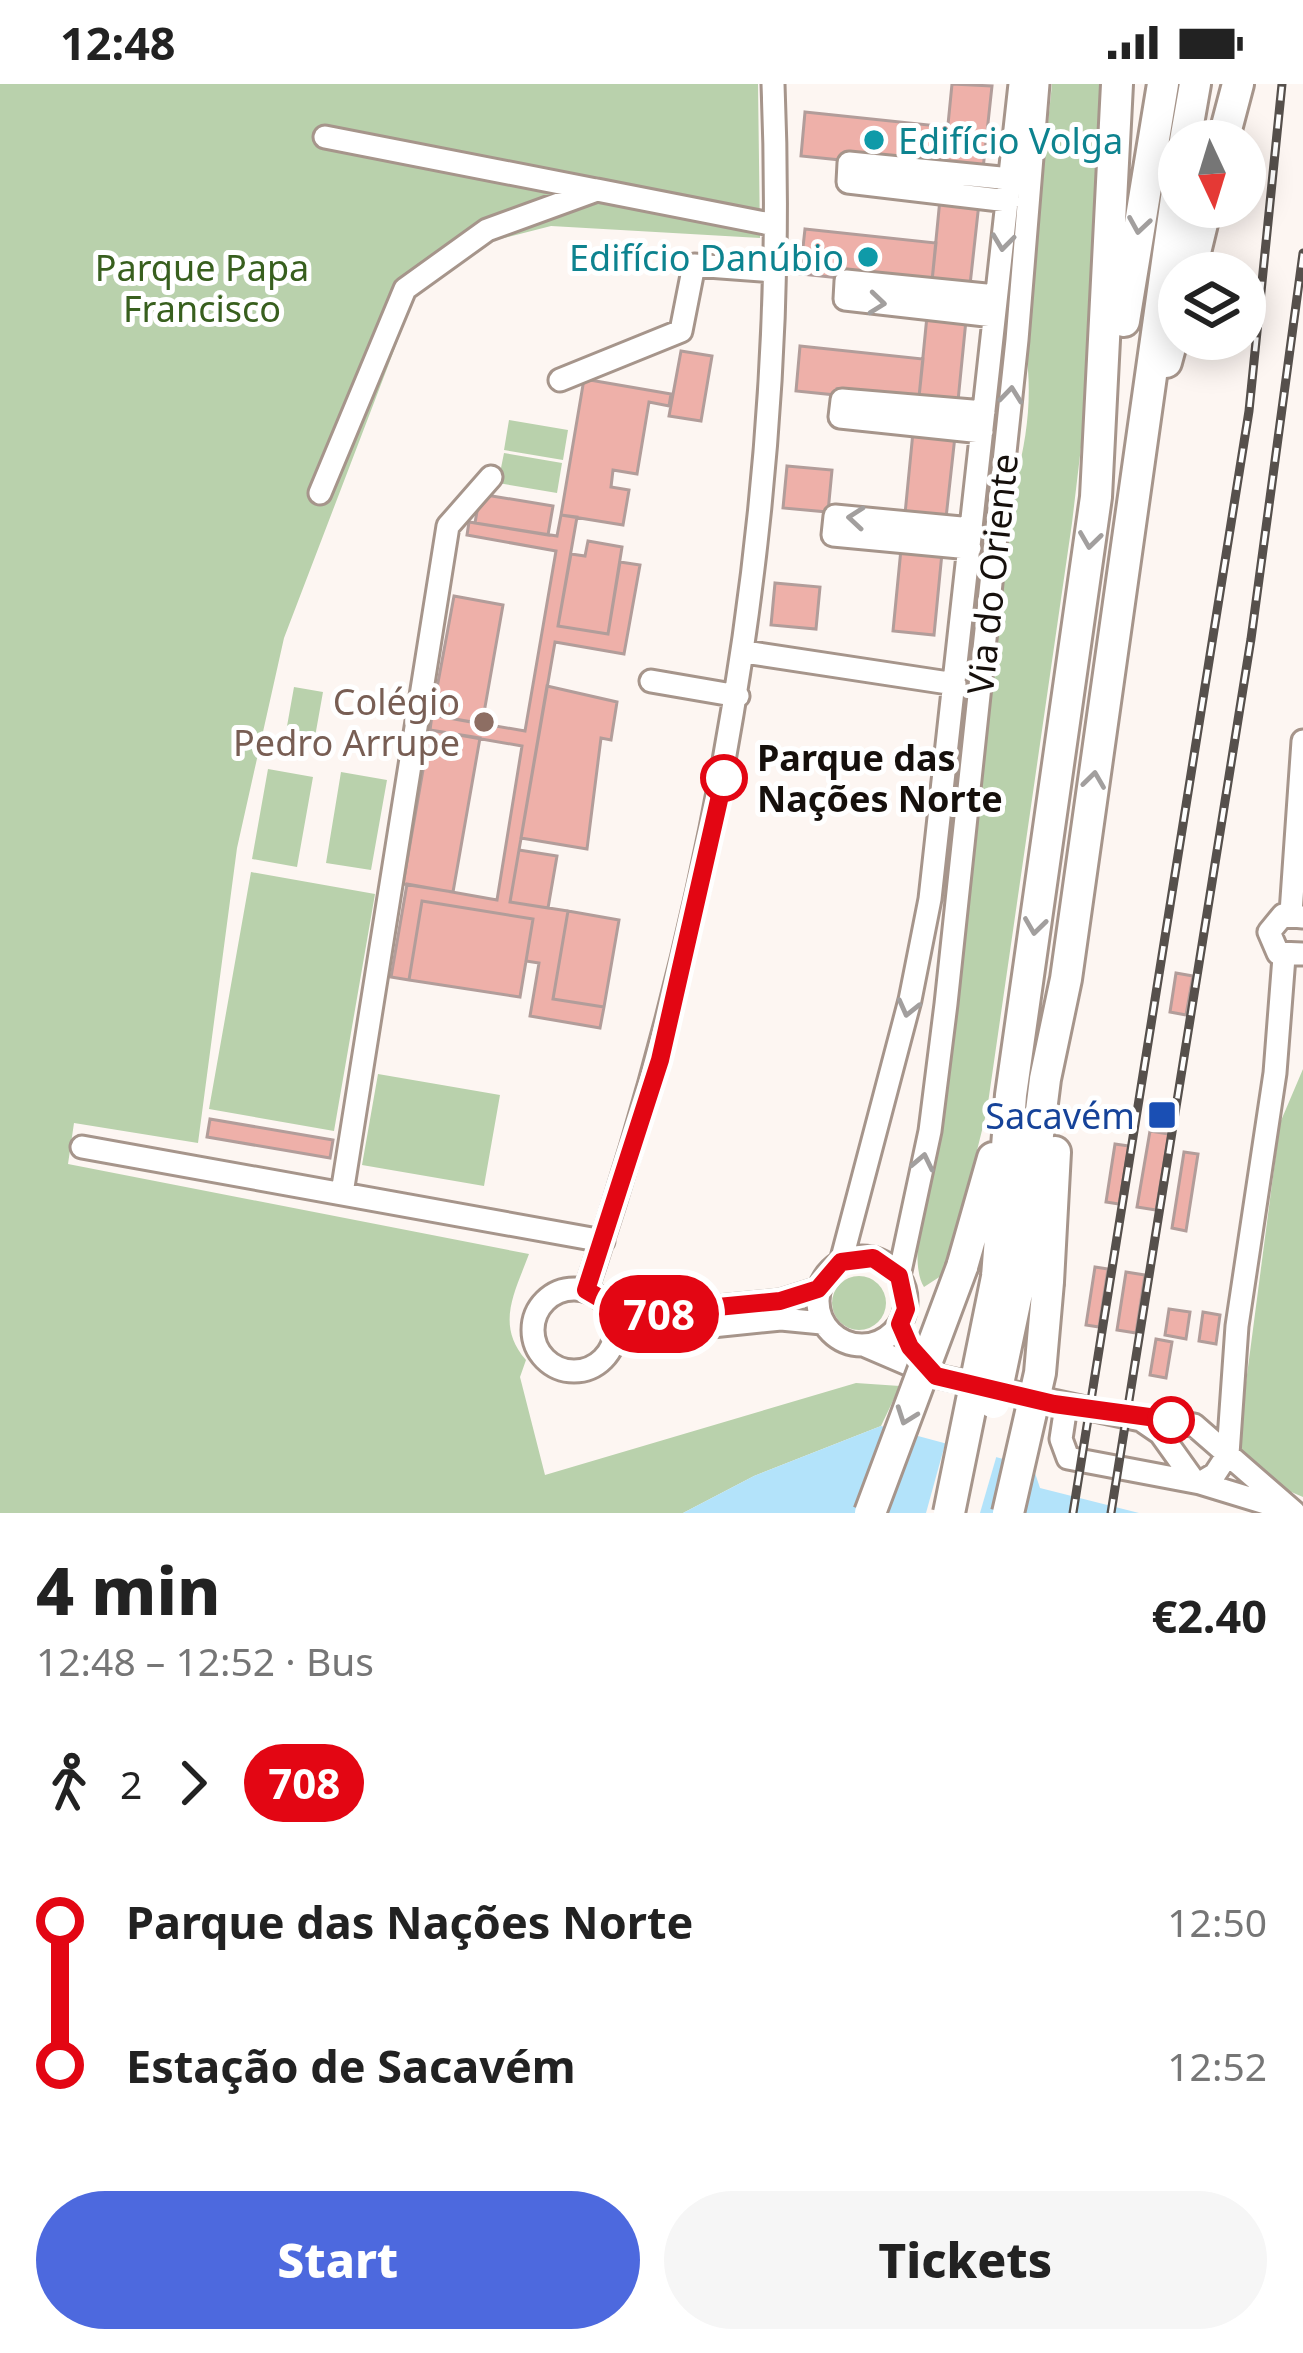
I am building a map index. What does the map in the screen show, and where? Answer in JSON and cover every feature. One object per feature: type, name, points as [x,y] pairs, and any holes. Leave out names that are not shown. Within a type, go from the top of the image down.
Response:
[{"type":"highway","points":[[871,1513],[962,1268],[1011,1095],[1096,497],[1117,84]]},
{"type":"highway","points":[[1229,120],[1238,84]]},
{"type":"highway","points":[[1100,424],[1178,107]]},
{"type":"highway","points":[[966,1513],[1022,1280],[1045,1078],[1066,979],[1171,228]]},
{"type":"highway","points":[[1141,454],[1167,360]]},
{"type":"highway","points":[[1008,1513],[1040,1373],[1022,1280],[1011,1095]]},
{"type":"highway","points":[[949,1513],[1022,1280]]},
{"type":"street","points":[[586,1290],[660,1060],[709,856],[746,652],[767,452],[775,224],[773,84]]},
{"type":"street","name":"Via do Oriente","points":[[841,1262],[926,919],[1020,84]]},
{"type":"street","name":"Via do Oriente","points":[[899,1276],[930,1131],[1039,84]]},
{"type":"street","points":[[326,137],[775,224]]},
{"type":"street","points":[[849,163],[1009,190],[848,182],[849,163]]},
{"type":"street","points":[[320,493],[405,290],[488,230],[597,190]]},
{"type":"street","points":[[560,380],[681,332],[694,265],[774,271]]},
{"type":"street","points":[[846,281],[995,306],[845,299],[846,281]]},
{"type":"street","points":[[842,400],[983,422],[840,417],[842,400]]},
{"type":"street","points":[[343,1193],[448,526],[491,477]]},
{"type":"street","points":[[835,516],[971,538],[833,535],[835,516]]},
{"type":"street","points":[[955,684],[985,637]]},
{"type":"street","points":[[746,652],[955,684]]},
{"type":"street","points":[[651,681],[738,696]]},
{"type":"street","points":[[955,684],[974,731]]},
{"type":"street","points":[[1198,1482],[1215,1474],[1228,1454],[1230,1400],[1294,955],[1272,947],[1269,932],[1276,919],[1297,915],[1303,741]]},
{"type":"street","points":[[82,1148],[603,1241]]},
{"type":"street","points":[[614,1326],[780,1301],[818,1289],[841,1262],[873,1258],[899,1276],[906,1309],[900,1324],[866,1346]]},
{"type":"street","points":[[818,1289],[822,1323]]},
{"type":"street","points":[[586,1290],[603,1300],[614,1326],[609,1352],[582,1370],[550,1363],[533,1334],[542,1304],[554,1293],[586,1290]]},
{"type":"street","points":[[614,1326],[781,1319],[822,1323],[844,1343],[866,1346],[936,1376],[1141,1420],[1211,1422],[1230,1400]]},
{"type":"street","points":[[900,1324],[910,1347],[936,1376]]},
{"type":"street","points":[[1066,1406],[1061,1439],[1068,1458],[1198,1482],[1295,1512]]},
{"type":"street","points":[[1141,1420],[1160,1433],[1198,1482]]},
{"type":"street","points":[[1195,1425],[1243,1473],[1295,1512]]},
{"type":"green space","name":"Parque Papa Francisco","points":[[0,84],[758,84],[760,238],[551,226],[480,244],[414,298],[284,638],[237,848],[198,1143],[74,1123],[68,1164],[529,1254],[510,1321],[511,1334],[526,1360],[520,1377],[545,1475],[856,1383],[900,1386],[881,1426],[754,1476],[683,1513],[0,1513]]},
{"type":"green space","points":[[1052,84],[1107,84],[1093,346],[987,1110],[947,1272],[924,1287],[917,1254],[919,1233],[937,1126],[1011,498],[1027,422],[1025,345]]},
{"type":"green space","points":[[509,420],[568,430],[563,460],[504,450]]},
{"type":"green space","points":[[504,453],[562,463],[557,493],[498,483]]},
{"type":"green space","points":[[294,687],[323,692],[313,748],[284,743]]},
{"type":"green space","points":[[268,769],[313,777],[297,867],[252,859]]},
{"type":"green space","points":[[341,772],[387,780],[371,870],[326,863]]},
{"type":"green space","points":[[251,872],[375,894],[334,1131],[209,1109]]},
{"type":"green space","points":[[1303,1069],[1303,1497],[1253,1468],[1239,1436],[1280,1123]]},
{"type":"green space","points":[[378,1074],[500,1095],[484,1186],[362,1165]]},
{"type":"green space","points":[[859,1276],[878,1284],[886,1303],[878,1322],[859,1330],[840,1322],[832,1303],[840,1284]]},
{"type":"water","points":[[881,1426],[1033,1467],[1040,1488],[1139,1513],[683,1513],[754,1476]]},
{"type":"pier","points":[[947,1437],[998,1451],[980,1513],[926,1513]]},
{"type":"building","points":[[952,84],[992,86],[983,169],[944,165]]},
{"type":"building","name":"Edifício Volga","points":[[805,112],[948,127],[944,165],[842,154],[841,160],[801,156]]},
{"type":"building","points":[[940,199],[979,203],[970,285],[932,281]]},
{"type":"building","name":"Edifício Danúbio","points":[[805,229],[936,243],[932,281],[841,271],[841,278],[800,274]]},
{"type":"building","points":[[927,316],[966,320],[958,401],[919,397]]},
{"type":"building","points":[[800,346],[923,359],[919,397],[837,389],[836,395],[796,391]]},
{"type":"building","points":[[681,351],[712,356],[701,421],[669,416]]},
{"type":"building","points":[[584,379],[671,394],[669,406],[649,402],[637,474],[613,470],[611,487],[629,490],[623,525],[561,515]]},
{"type":"building","points":[[913,432],[955,436],[946,518],[905,514]]},
{"type":"building","points":[[787,466],[832,470],[828,512],[783,508]]},
{"type":"building","points":[[480,494],[553,506],[548,535],[475,523]]},
{"type":"building","points":[[561,515],[577,517],[558,626],[608,634],[620,562],[640,565],[624,654],[555,642],[510,902],[568,911],[553,999],[604,1007],[600,1028],[530,1016],[539,963],[526,961],[533,919],[422,901],[409,980],[391,977],[407,884],[497,900],[522,746],[430,730],[432,715],[525,731],[556,551],[467,535],[469,522],[557,536]]},
{"type":"building","points":[[588,541],[622,547],[608,634],[558,626],[571,554],[585,556]]},
{"type":"building","points":[[901,549],[942,553],[934,635],[893,631]]},
{"type":"building","points":[[775,583],[820,587],[816,629],[771,625]]},
{"type":"building","points":[[454,596],[503,605],[482,724],[432,715]]},
{"type":"building","points":[[547,686],[617,702],[611,740],[601,738],[587,849],[521,838]]},
{"type":"building","points":[[430,730],[480,738],[453,892],[403,884]]},
{"type":"building","points":[[519,850],[557,856],[548,908],[510,902]]},
{"type":"building","points":[[422,901],[533,919],[520,997],[409,980]]},
{"type":"building","points":[[568,911],[619,920],[604,1007],[553,999]]},
{"type":"building","points":[[1176,973],[1193,976],[1186,1015],[1170,1012]]},
{"type":"building","points":[[210,1119],[333,1140],[330,1158],[207,1137]]},
{"type":"building","points":[[1150,1131],[1169,1134],[1156,1210],[1137,1207]]},
{"type":"building","points":[[1115,1144],[1129,1146],[1119,1204],[1106,1202]]},
{"type":"building","points":[[1184,1152],[1198,1154],[1186,1231],[1172,1228]]},
{"type":"building","points":[[1095,1267],[1108,1269],[1099,1327],[1086,1325]]},
{"type":"building","points":[[1126,1272],[1145,1275],[1136,1333],[1117,1330]]},
{"type":"building","points":[[1169,1309],[1190,1312],[1186,1339],[1165,1335]]},
{"type":"building","points":[[1203,1312],[1220,1315],[1216,1344],[1199,1341]]},
{"type":"building","points":[[1156,1339],[1172,1342],[1166,1378],[1150,1375]]},
{"type":"railway","points":[[1073,1513],[1249,411],[1282,84]]},
{"type":"railway","points":[[1111,1513],[1251,639],[1303,253]]},
{"type":"bus line","name":"708","points":[[724,778],[660,1060],[586,1290],[603,1300],[614,1317],[780,1301],[818,1289],[841,1262],[873,1258],[899,1276],[906,1309],[900,1324],[910,1347],[936,1376],[1054,1404],[1141,1420],[1171,1420]]},
{"type":"place","name":"Edifício Volga","points":[[874,140]]},
{"type":"place","name":"Edifício Danúbio","points":[[868,257]]},
{"type":"place","name":"Colégio Pedro Arrupe","points":[[484,722]]},
{"type":"place","name":"Parque das Nações Norte","points":[[724,778]]},
{"type":"place","name":"Sacavém","points":[[1162,1115]]}]
